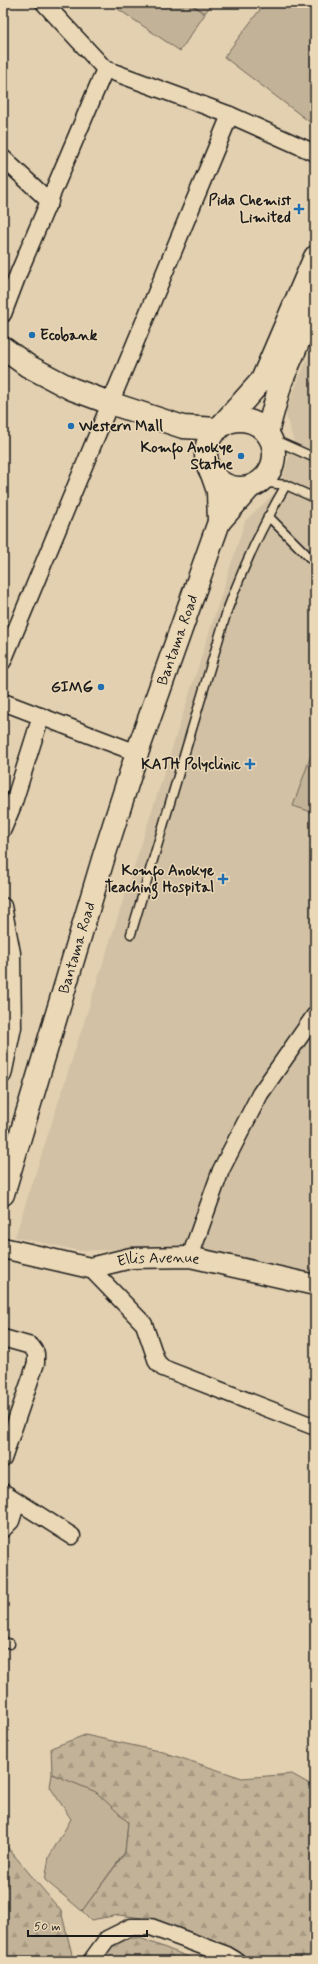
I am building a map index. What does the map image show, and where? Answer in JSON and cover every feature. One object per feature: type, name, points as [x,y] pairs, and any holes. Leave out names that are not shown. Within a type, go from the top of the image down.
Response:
[{"type":"main road","points":[[219,522],[218,491],[209,465],[207,449],[210,438],[262,380],[315,257]]},
{"type":"main road","points":[[269,436],[280,382],[315,303]]},
{"type":"main road","points":[[3,348],[28,366],[72,389],[110,403],[183,427],[220,427],[232,421],[251,422],[269,436],[274,447],[272,466],[219,522]]},
{"type":"main road","points":[[183,427],[218,480],[228,486],[239,488],[255,484]]},
{"type":"main road","name":"Bantama Road","points":[[3,1194],[104,856],[137,753],[219,522]]},
{"type":"street","points":[[44,3],[105,69],[230,115],[315,152]]},
{"type":"street","points":[[3,314],[18,272],[50,202],[105,69]]},
{"type":"street","points":[[3,660],[230,115]]},
{"type":"street","points":[[3,158],[50,202]]},
{"type":"street","points":[[3,702],[137,753]]},
{"type":"street","points":[[3,829],[13,805],[41,716]]},
{"type":"street","points":[[3,906],[12,954],[13,1027],[3,1075]]},
{"type":"street","points":[[190,1257],[221,1170],[260,1094],[315,1015]]},
{"type":"street","name":"Ellis Avenue","points":[[3,1248],[90,1268],[131,1258],[190,1257],[315,1284]]},
{"type":"street","points":[[90,1268],[144,1324],[157,1362],[163,1368],[315,1427]]},
{"type":"street","points":[[3,1338],[31,1346],[36,1353],[36,1363],[3,1459]]},
{"type":"street","points":[[3,1492],[72,1536]]},
{"type":"street","points":[[3,1529],[11,1521],[17,1502]]},
{"type":"street","points":[[91,1961],[107,1939],[131,1927],[151,1927],[237,1961]]},
{"type":"lane","points":[[269,436],[315,458]]},
{"type":"lane","points":[[255,484],[286,485],[315,498]]},
{"type":"lane","points":[[131,934],[227,611],[242,568],[268,516],[286,485]]},
{"type":"lane","points":[[268,516],[315,562]]},
{"type":"shaded area","name":"Komfo Anokye Teaching Hospital","points":[[315,340],[315,1275],[178,1246],[81,1251],[15,1237],[245,521],[278,490],[294,442],[285,412]]},
{"type":"green space","points":[[122,3],[189,3],[205,14],[180,51],[118,9]]},
{"type":"green space","points":[[190,3],[212,3],[205,13]]},
{"type":"green space","points":[[265,3],[315,3],[315,126],[224,57]]},
{"type":"green space","points":[[315,744],[315,813],[293,806]]},
{"type":"green space","points":[[85,1735],[163,1752],[242,1778],[292,1774],[315,1787],[315,1961],[254,1961],[142,1918],[119,1915],[91,1920],[82,1911],[125,1853],[128,1822],[96,1792],[52,1774],[51,1748]]},
{"type":"green space","points":[[52,1774],[96,1791],[128,1822],[125,1852],[82,1911],[45,1880],[49,1857],[71,1819],[50,1787]]},
{"type":"green space","points":[[3,1842],[61,1911],[72,1954],[71,1961],[3,1961]]},
{"type":"green space","points":[[123,1938],[140,1938],[199,1961],[97,1961],[106,1948]]},
{"type":"place","name":"Pida Chemist Limited","points":[[299,209]]},
{"type":"place","name":"Ecobank","points":[[32,335]]},
{"type":"place","name":"Western Mall","points":[[71,426]]},
{"type":"place","name":"Komfo Anokye Statue","points":[[241,456]]},
{"type":"place","name":"GIMG","points":[[101,687]]},
{"type":"place","name":"KATH Polyclinic","points":[[250,764]]},
{"type":"place","name":"Komfo Anokye Teaching Hospital","points":[[223,879]]}]
